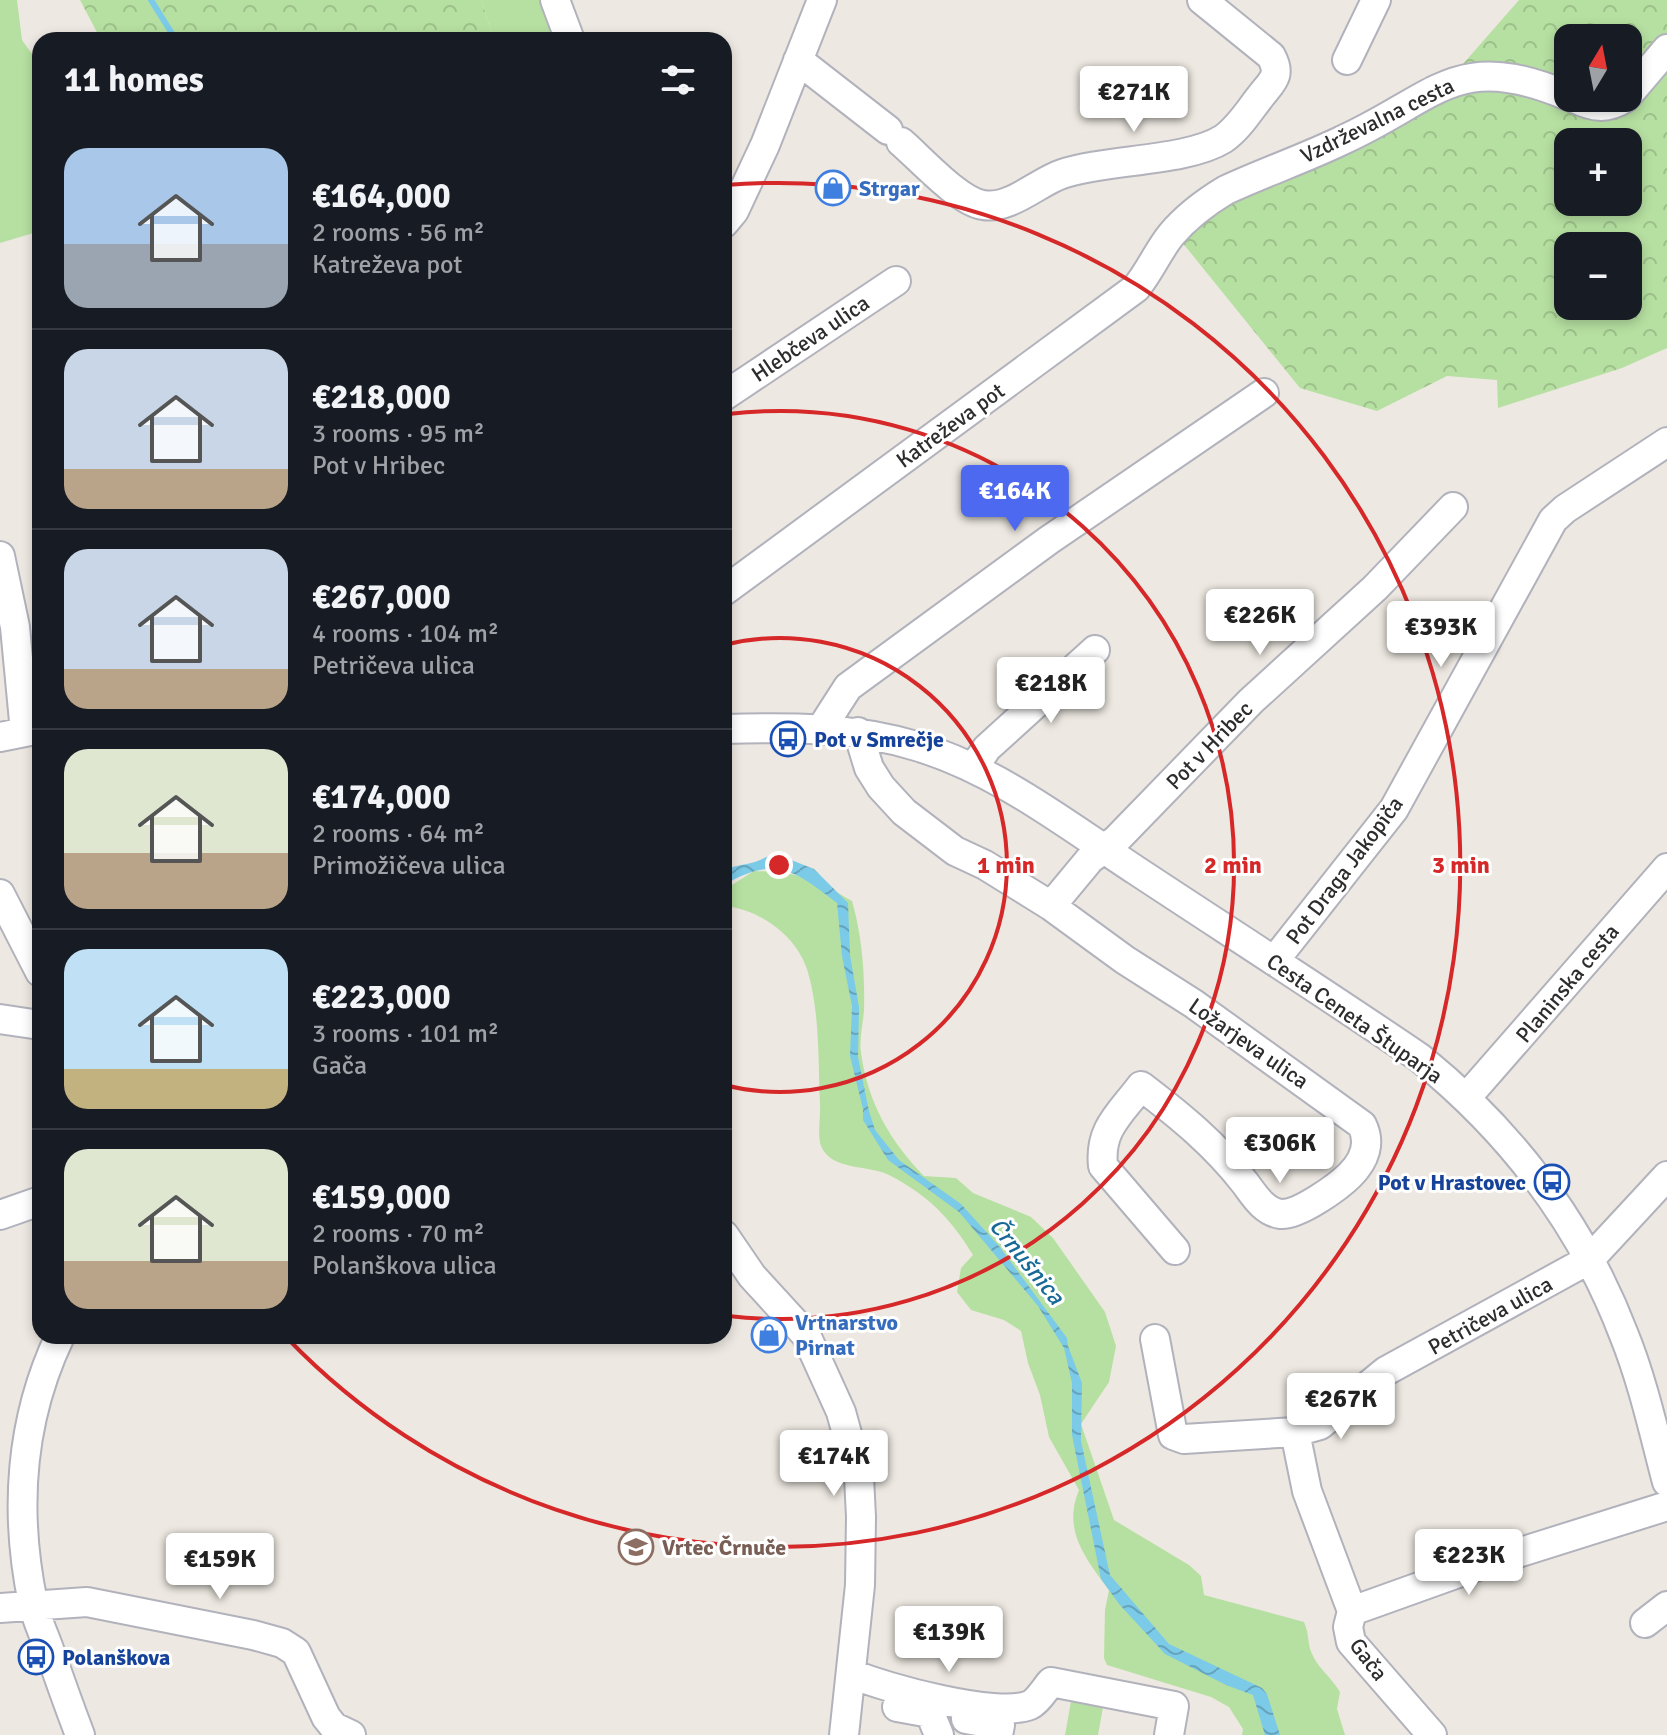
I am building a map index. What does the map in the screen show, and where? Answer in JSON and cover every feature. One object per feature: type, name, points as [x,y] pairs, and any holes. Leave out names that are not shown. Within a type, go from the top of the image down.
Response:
[{"type":"street","points":[[555,0],[567,32]]},
{"type":"street","points":[[732,213],[765,145],[822,0]]},
{"type":"street","points":[[798,60],[895,136],[962,195],[983,205],[996,205],[1062,174],[1183,152],[1222,140],[1233,131],[1276,76],[1277,67],[1271,56],[1202,0]]},
{"type":"street","points":[[1347,60],[1376,0]]},
{"type":"street","points":[[1642,79],[1667,49]]},
{"type":"street","name":"Vzdrževalna cesta","points":[[1163,246],[1187,219],[1226,190],[1346,139],[1445,84],[1462,78],[1507,77],[1554,90]]},
{"type":"street","name":"Katreževa pot","points":[[732,585],[1136,288],[1163,246]]},
{"type":"street","name":"Hlebčeva ulica","points":[[732,391],[896,281]]},
{"type":"street","points":[[821,729],[848,687],[1049,540],[1264,393]]},
{"type":"street","name":"Pot Draga Jakopiča","points":[[1274,961],[1394,809],[1553,520],[1667,442]]},
{"type":"street","name":"Pot v Hribec","points":[[1051,906],[1078,870],[1116,840],[1251,701],[1375,588],[1453,507]]},
{"type":"street","points":[[0,556],[15,627],[22,732]]},
{"type":"street","points":[[973,768],[987,748],[1095,650]]},
{"type":"street","name":"Cesta Ceneta Štuparja","points":[[732,729],[858,732],[918,747],[973,768],[999,781],[1103,848],[1420,1058],[1466,1098],[1504,1138],[1544,1187],[1590,1259],[1625,1337],[1667,1482]]},
{"type":"street","points":[[858,732],[869,768],[881,787],[904,812],[955,851],[985,865],[1051,906]]},
{"type":"street","name":"Planinska cesta","points":[[1466,1098],[1667,868]]},
{"type":"street","points":[[0,894],[32,956]]},
{"type":"street","name":"Ložarjeva ulica","points":[[1051,906],[1341,1107],[1362,1125],[1368,1137],[1365,1153],[1351,1174],[1297,1212],[1279,1214],[1262,1205],[1206,1139],[1141,1086],[1105,1134],[1101,1149],[1103,1166],[1175,1250]]},
{"type":"street","points":[[0,1019],[32,1024]]},
{"type":"street","points":[[1590,1259],[1667,1176]]},
{"type":"street","points":[[0,1215],[32,1204]]},
{"type":"street","points":[[732,1247],[752,1276],[806,1335],[841,1412],[859,1477],[860,1585],[844,1735]]},
{"type":"street","name":"Petričeva ulica","points":[[1155,1339],[1173,1435],[1184,1439],[1295,1432],[1320,1425],[1386,1371],[1590,1259]]},
{"type":"street","points":[[732,1269],[752,1276]]},
{"type":"street","points":[[57,1344],[40,1382],[23,1461],[21,1522],[33,1605],[80,1735]]},
{"type":"street","points":[[1295,1432],[1307,1491],[1352,1611]]},
{"type":"street","name":"Gača","points":[[1432,1735],[1351,1642],[1348,1627],[1352,1611],[1486,1563],[1667,1506]]},
{"type":"street","points":[[0,1608],[87,1602],[282,1643],[296,1652],[326,1717],[334,1727],[351,1735]]},
{"type":"street","points":[[851,1685],[934,1724],[1000,1723],[1032,1705],[1051,1682],[1174,1706],[1169,1735]]},
{"type":"street","points":[[851,1685],[877,1684],[934,1698],[1000,1723]]},
{"type":"green space","points":[[0,0],[17,0],[22,40],[32,54],[32,233],[0,243]]},
{"type":"green space","points":[[80,0],[481,0],[491,32],[97,32]]},
{"type":"green space","points":[[481,0],[544,0],[557,32],[491,32]]},
{"type":"green space","points":[[1519,0],[1667,0],[1667,348],[1622,368],[1498,408],[1497,380],[1447,376],[1377,411],[1300,388],[1177,236],[1195,218],[1456,72]]},
{"type":"green space","points":[[754,871],[783,873],[805,878],[852,901],[863,968],[861,1048],[864,1071],[875,1105],[891,1135],[924,1176],[956,1178],[973,1193],[1031,1217],[1053,1238],[1105,1312],[1116,1346],[1109,1382],[1081,1424],[1114,1520],[1189,1565],[1201,1576],[1204,1595],[1304,1622],[1310,1650],[1340,1692],[1337,1709],[1345,1735],[1242,1735],[1243,1729],[1229,1707],[1211,1697],[1107,1665],[1104,1658],[1105,1610],[1109,1590],[1079,1543],[1073,1518],[1079,1490],[1049,1437],[1021,1331],[1004,1320],[971,1310],[957,1292],[961,1268],[973,1255],[938,1210],[891,1176],[842,1164],[826,1154],[819,1136],[816,1019],[807,969],[785,935],[763,918],[732,907],[732,885]]},
{"type":"green space","points":[[1073,1690],[1105,1696],[1098,1735],[1065,1735]]},
{"type":"water","name":"Črnušnica","points":[[776,854],[814,869],[848,903],[850,955],[859,1007],[858,1057],[875,1130],[899,1160],[961,1204],[999,1246],[1067,1338],[1082,1383],[1081,1441],[1110,1575],[1169,1644],[1262,1688],[1267,1694],[1280,1735],[1265,1735],[1253,1695],[1165,1654],[1119,1604],[1101,1579],[1072,1435],[1072,1383],[1064,1348],[1038,1306],[959,1212],[888,1160],[863,1120],[850,1056],[852,1006],[842,956],[837,903],[808,882],[784,870],[757,871],[732,881],[732,868]]},
{"type":"waterway","name":"Črnušnica","points":[[151,0],[171,32]]},
{"type":"place","name":"Strgar","points":[[833,188]]},
{"type":"place","name":"Pot v Smrečje","points":[[788,739]]},
{"type":"place","name":"Pot v Hrastovec","points":[[1552,1182]]},
{"type":"place","name":"Vrtnarstvo Pirnat","points":[[769,1335]]},
{"type":"place","name":"Vrtec Črnuče","points":[[636,1547]]},
{"type":"place","name":"Polanškova","points":[[36,1657]]}]
